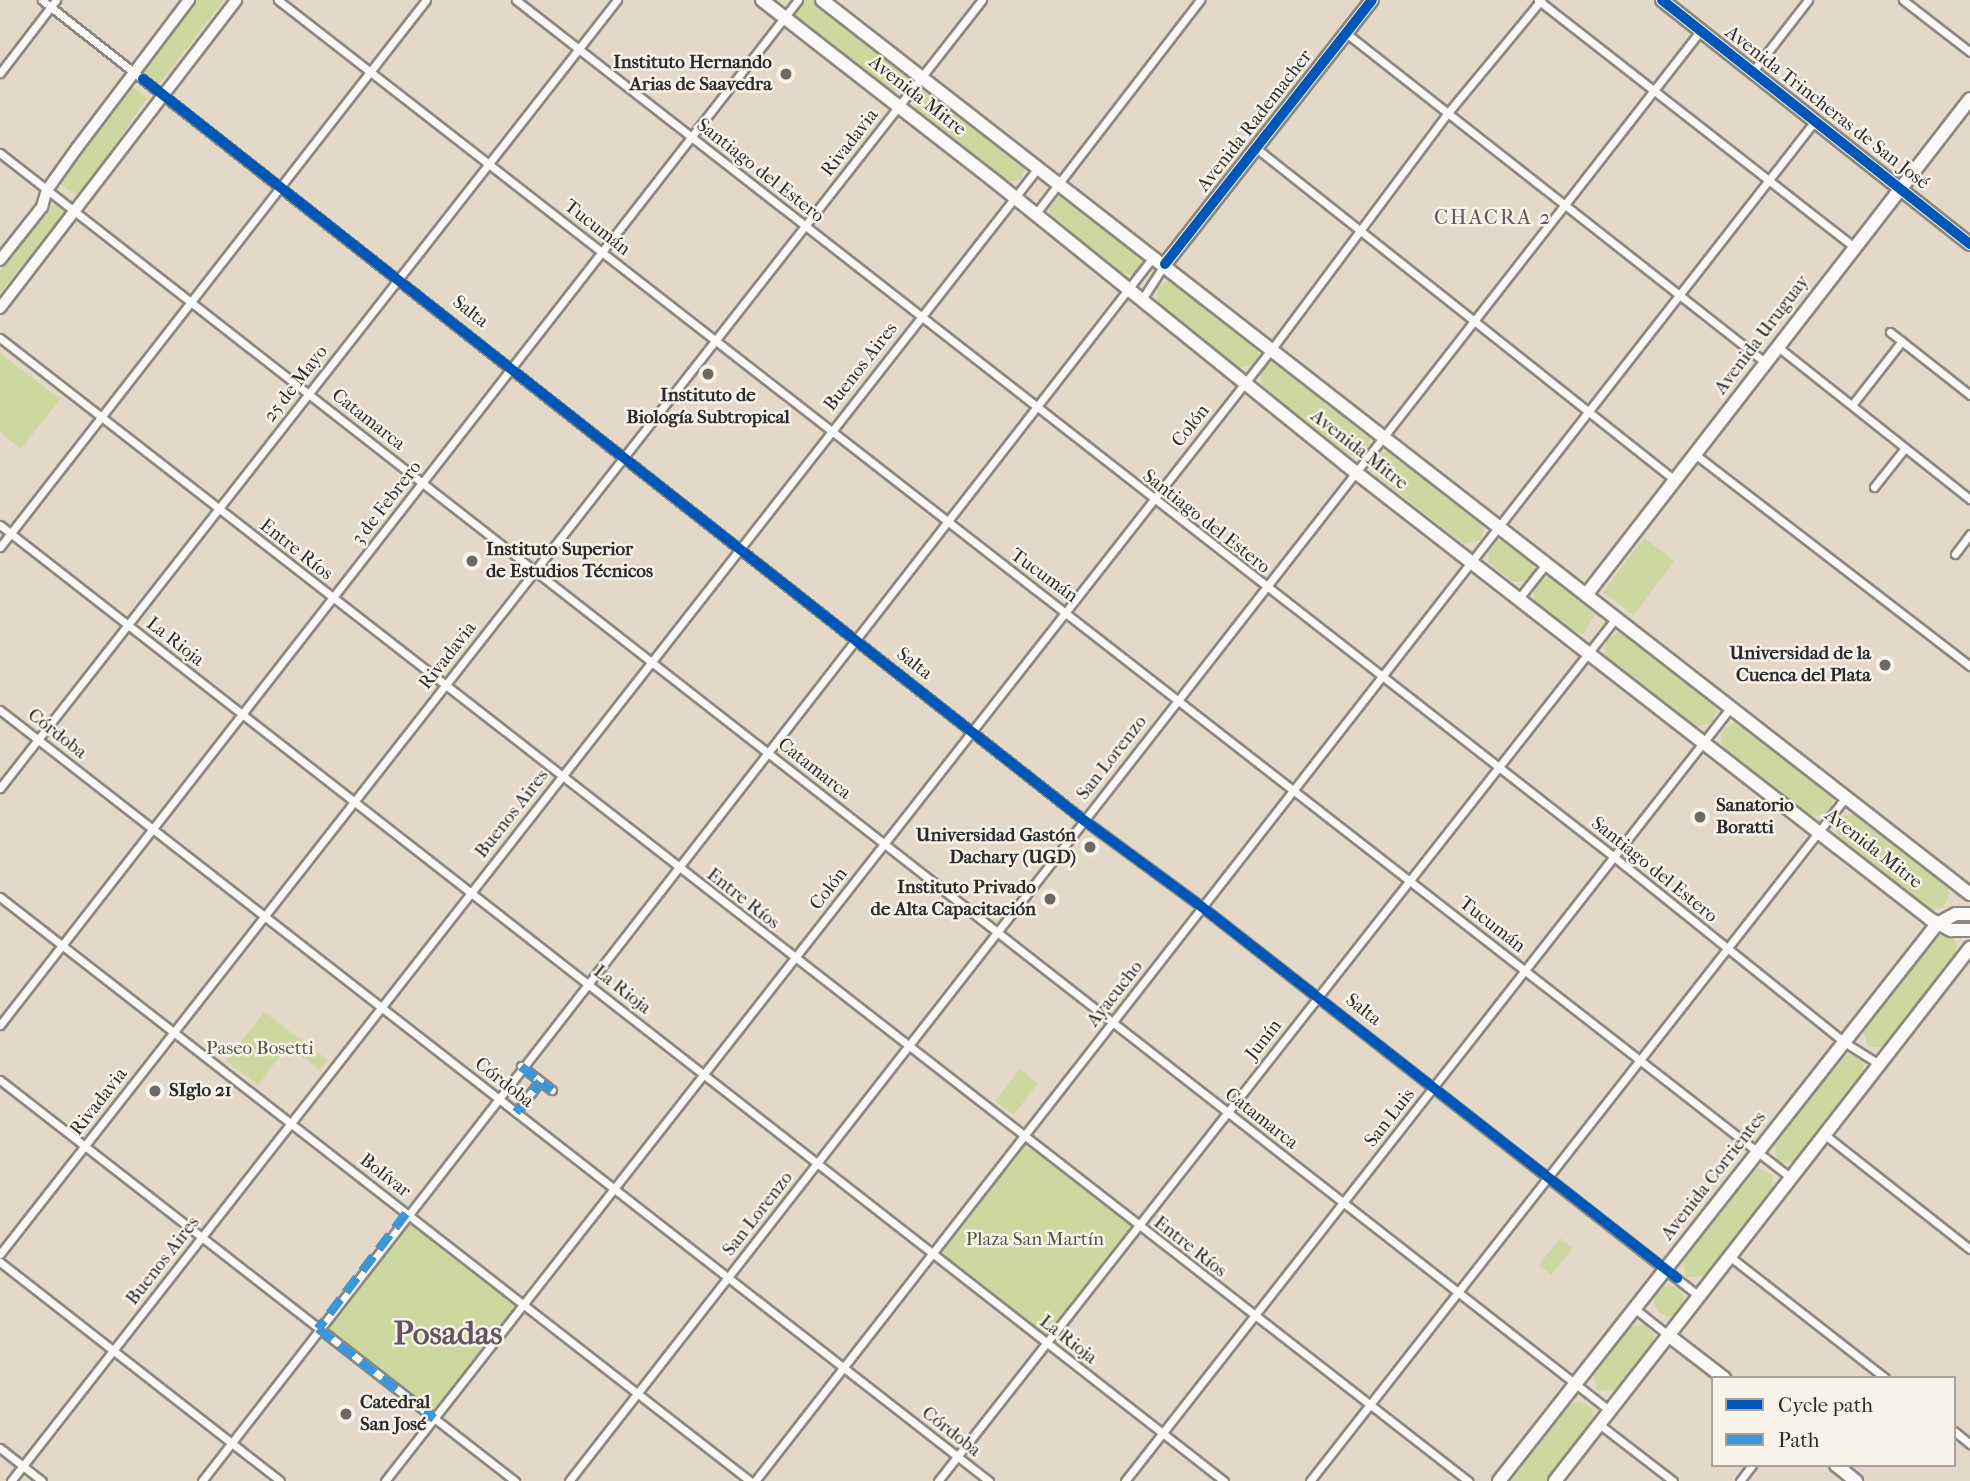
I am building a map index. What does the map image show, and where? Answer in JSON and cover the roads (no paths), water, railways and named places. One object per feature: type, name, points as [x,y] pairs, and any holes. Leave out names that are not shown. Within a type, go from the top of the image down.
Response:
[{"type":"main road","points":[[0,260],[42,206],[47,190],[189,0]]},
{"type":"main road","points":[[0,308],[236,0]]},
{"type":"main road","name":"Avenida Mitre","points":[[762,0],[1036,213],[1140,301],[1354,471],[1590,651],[1937,924]]},
{"type":"main road","name":"Avenida Mitre","points":[[822,0],[1970,894]]},
{"type":"main road","name":"Avenida Rademacher","points":[[1159,260],[1256,148],[1372,0]]},
{"type":"main road","name":"Avenida Trincheras de San José","points":[[1662,0],[1970,244]]},
{"type":"main road","name":"Avenida Uruguay","points":[[1586,595],[1970,99]]},
{"type":"main road","points":[[1937,924],[1956,914],[1970,914]]},
{"type":"main road","points":[[1937,924],[1957,931],[1970,930]]},
{"type":"main road","name":"Avenida Corrientes","points":[[1499,1481],[1937,924]]},
{"type":"main road","points":[[1555,1481],[1970,948]]},
{"type":"main road","points":[[1668,1335],[1721,1376]]},
{"type":"main road","points":[[1838,1467],[1856,1481]]},
{"type":"street","name":"Salta","points":[[42,0],[741,546],[1085,821],[1202,906],[1699,1296]]},
{"type":"street","points":[[0,73],[56,0]]},
{"type":"street","name":"Tucumán","points":[[278,0],[716,340],[945,524],[1180,700],[1791,1178]]},
{"type":"street","points":[[0,547],[426,0]]},
{"type":"street","name":"Santiago del Estero","points":[[516,0],[805,225],[1035,409],[1614,857],[1844,1042],[1880,1064]]},
{"type":"street","name":"25 de Mayo","points":[[0,788],[617,0]]},
{"type":"street","name":"3 de Febrero","points":[[0,1025],[693,139],[798,0]]},
{"type":"street","name":"Rivadavia","points":[[0,1254],[982,0]]},
{"type":"street","points":[[1036,213],[1200,0]]},
{"type":"street","points":[[1540,0],[1854,247]]},
{"type":"street","name":"Colón","points":[[385,1481],[1271,350],[1446,115],[1540,0]]},
{"type":"street","points":[[1753,71],[1808,0]]},
{"type":"street","points":[[1903,0],[1970,52]]},
{"type":"street","name":"San Lorenzo","points":[[569,1481],[1180,700],[1354,471],[1384,437],[1701,30]]},
{"type":"street","points":[[1346,33],[1446,115],[1766,363]]},
{"type":"street","name":"Ayacucho","points":[[755,1481],[1382,678],[1471,559],[1816,120]]},
{"type":"street","points":[[1256,148],[1357,233],[1475,320],[1676,481]]},
{"type":"street","name":"Catamarca","points":[[0,153],[1609,1411]]},
{"type":"street","name":"Buenos Aires","points":[[11,1481],[1039,167]]},
{"type":"street","points":[[202,1481],[406,1213],[1126,289],[1159,260]]},
{"type":"street","points":[[1140,301],[1159,260]]},
{"type":"street","points":[[1890,332],[1970,395]]},
{"type":"street","name":"Entre Ríos","points":[[0,338],[907,1048],[1468,1481]]},
{"type":"street","points":[[1852,405],[1902,341]]},
{"type":"street","points":[[1778,347],[1970,499]]},
{"type":"street","points":[[1874,487],[1905,449]]},
{"type":"street","points":[[1696,455],[1970,666]]},
{"type":"street","name":"La Rioja","points":[[0,525],[1224,1481]]},
{"type":"street","points":[[1955,554],[1970,534]]},
{"type":"street","points":[[1520,597],[1546,564]]},
{"type":"street","name":"Junín","points":[[938,1481],[1616,618]]},
{"type":"street","name":"San Luis","points":[[1125,1481],[1731,708]]},
{"type":"street","name":"Córdoba","points":[[0,710],[989,1481]]},
{"type":"street","points":[[1310,1481],[1640,1060],[1729,951],[1846,797]]},
{"type":"street","name":"Bolívar","points":[[0,897],[750,1481]]},
{"type":"street","points":[[521,1066],[552,1090]]},
{"type":"street","points":[[0,1080],[515,1481]]},
{"type":"street","points":[[516,1112],[540,1081]]},
{"type":"street","points":[[1825,1135],[1970,1249]]},
{"type":"street","points":[[1730,1256],[1882,1376]]},
{"type":"street","points":[[0,1262],[280,1481]]},
{"type":"street","points":[[1634,1308],[1668,1335]]},
{"type":"street","points":[[1599,1424],[1673,1481]]},
{"type":"street","points":[[0,1448],[42,1481]]},
{"type":"place","name":"Instituto Hernando Arias de Saavedra","points":[[786,74]]},
{"type":"place","name":"Instituto de Biología Subtropical","points":[[708,374]]},
{"type":"place","name":"Instituto Superior de Estudios Técnicos","points":[[472,561]]},
{"type":"place","name":"Universidad de la Cuenca del Plata","points":[[1885,665]]},
{"type":"place","name":"Sanatorio Boratti","points":[[1700,817]]},
{"type":"place","name":"Universidad Gastón Dachary (UGD)","points":[[1090,847]]},
{"type":"place","name":"Instituto Privado de Alta Capacitación","points":[[1050,899]]},
{"type":"place","name":"SIglo 21","points":[[155,1091]]},
{"type":"place","name":"Catedral San José","points":[[346,1414]]},
{"type":"district","name":"CHACRA 2","points":[[1493,217]]},
{"type":"district","name":"Posadas","points":[[448,1334]]},
{"type":"park label","name":"Paseo Bosetti","points":[[260,1049]]},
{"type":"park label","name":"Plaza San Martín","points":[[1035,1240]]}]
